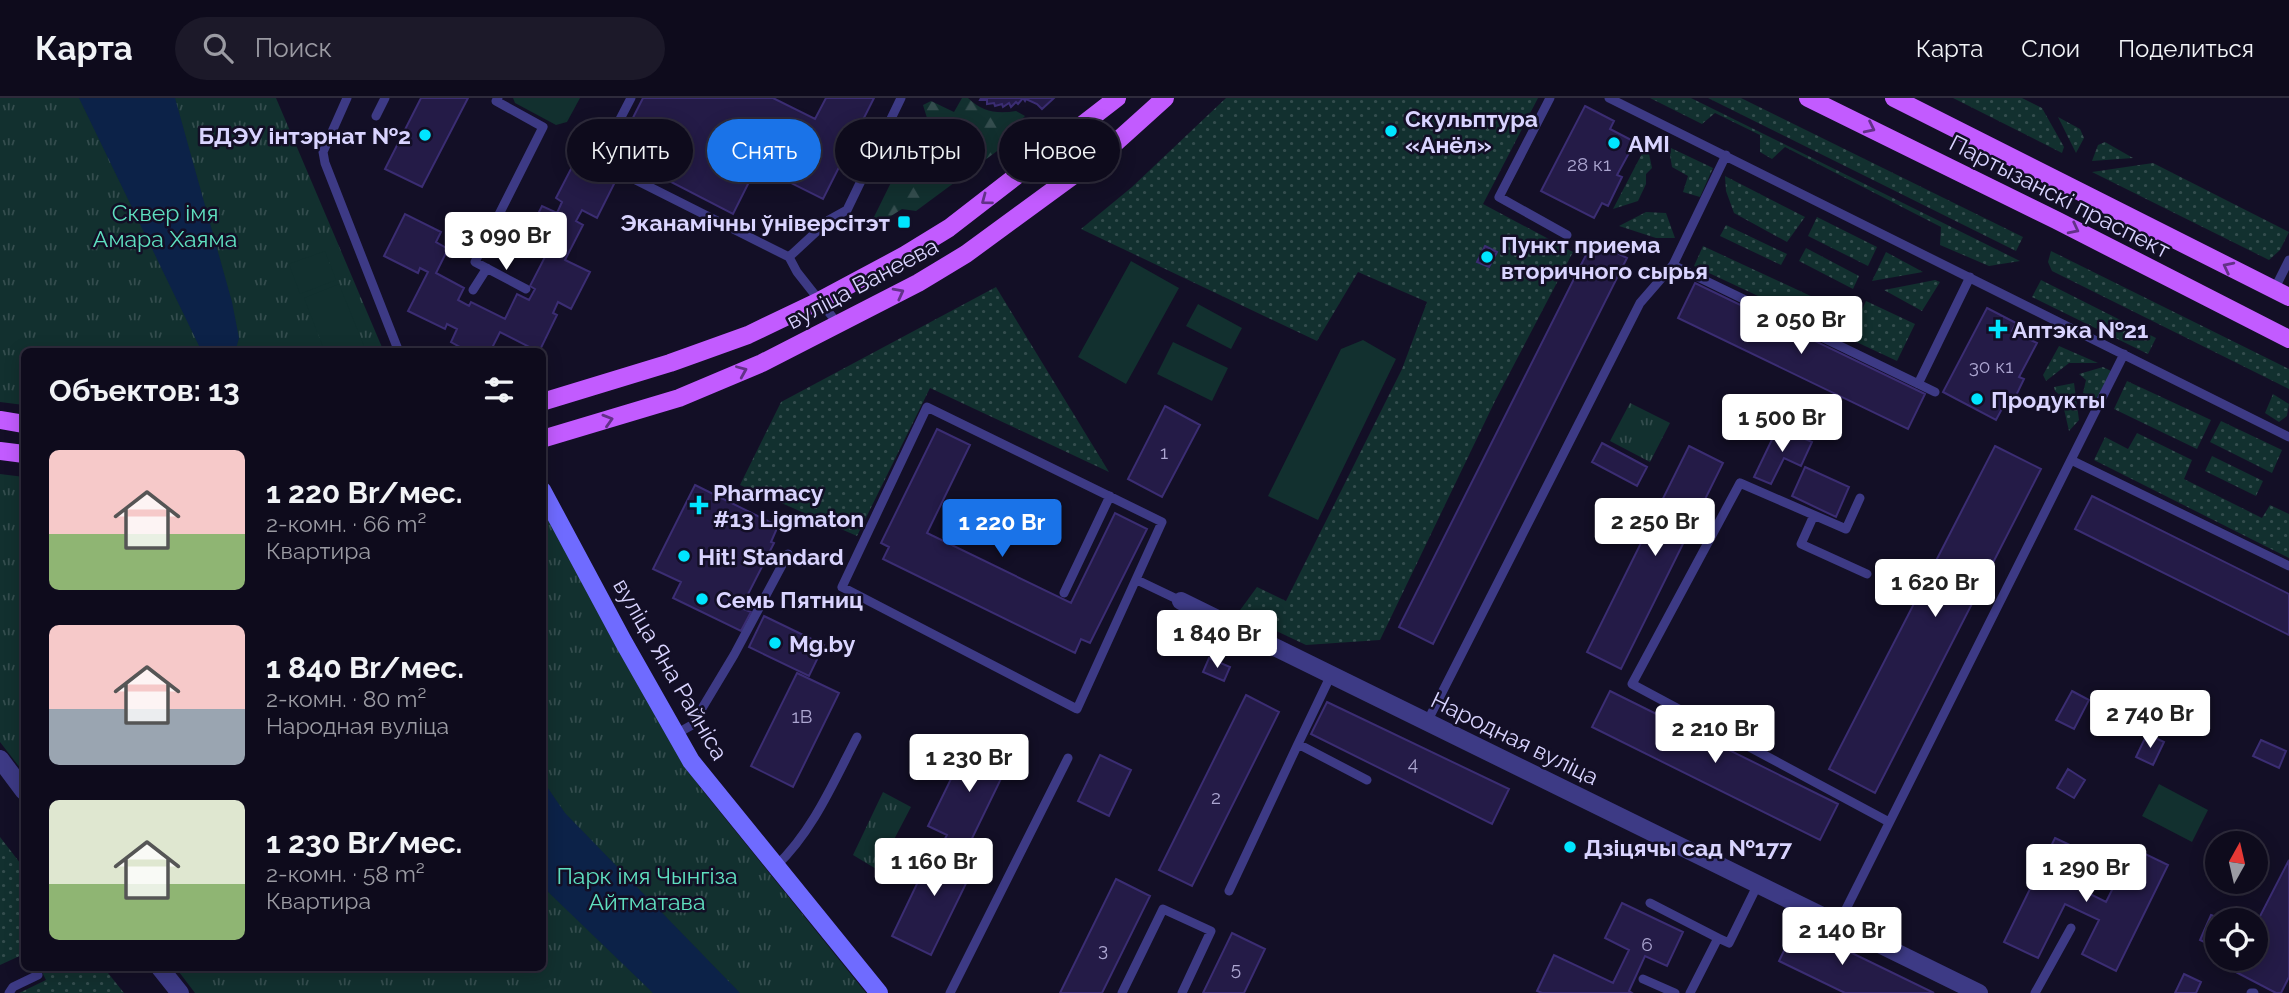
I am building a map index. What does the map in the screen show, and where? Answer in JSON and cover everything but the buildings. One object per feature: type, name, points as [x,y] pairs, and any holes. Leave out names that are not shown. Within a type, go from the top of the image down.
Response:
[{"type":"main road","name":"вуліца Ванеева","points":[[546,401],[670,363],[748,335],[821,300],[949,228],[1117,98]]},
{"type":"main road","name":"вуліца Ванеева","points":[[546,438],[679,398],[762,363],[918,283],[966,254],[1104,153],[1165,98]]},
{"type":"main road","name":"Партызанскі праспект","points":[[1808,98],[2289,339]]},
{"type":"main road","name":"Партызанскі праспект","points":[[1894,98],[2282,294]]},
{"type":"main road","points":[[0,420],[21,424]]},
{"type":"main road","points":[[0,450],[21,454]]},
{"type":"street","name":"вуліца Яна Райніса","points":[[546,497],[691,761],[879,993]]},
{"type":"street","name":"Народная вуліца","points":[[1181,601],[1979,993]]},
{"type":"street","points":[[0,759],[21,787]]},
{"type":"street","points":[[162,971],[180,993]]},
{"type":"lane","points":[[347,98],[323,152],[325,163],[398,348]]},
{"type":"lane","points":[[376,116],[385,98]]},
{"type":"lane","points":[[498,98],[496,101],[543,127],[475,262],[526,289]]},
{"type":"lane","points":[[631,98],[600,162],[789,257],[797,272],[838,324]]},
{"type":"lane","points":[[789,257],[829,220],[847,210],[901,98]]},
{"type":"lane","points":[[1550,98],[1499,197],[1567,235]]},
{"type":"lane","points":[[1609,98],[2289,437]]},
{"type":"lane","points":[[1427,722],[1640,303],[1673,265],[1726,155]]},
{"type":"lane","points":[[2282,294],[2289,260]]},
{"type":"lane","points":[[1673,265],[1935,392]]},
{"type":"lane","points":[[473,290],[487,268]]},
{"type":"lane","points":[[1918,384],[1970,277]]},
{"type":"lane","points":[[1839,923],[2124,354]]},
{"type":"lane","points":[[927,407],[1110,496],[1162,522],[1077,709],[842,587],[927,407]]},
{"type":"lane","points":[[2071,460],[2289,566]]},
{"type":"lane","points":[[1860,498],[1846,530],[1741,483],[1632,684],[1889,822]]},
{"type":"lane","points":[[1064,593],[1110,496]]},
{"type":"lane","points":[[1814,515],[1801,544],[1867,574]]},
{"type":"lane","points":[[676,734],[692,725],[734,655],[788,554]]},
{"type":"lane","points":[[1137,580],[1181,601]]},
{"type":"lane","points":[[1229,891],[1331,675]]},
{"type":"lane","points":[[776,866],[791,852],[825,800],[857,737]]},
{"type":"lane","points":[[1298,744],[1367,780]]},
{"type":"lane","points":[[950,993],[1068,758]]},
{"type":"lane","points":[[1650,903],[1729,943],[1758,884]]},
{"type":"lane","points":[[1122,993],[1163,909],[1211,931],[1182,993]]},
{"type":"lane","points":[[2035,993],[2071,928]]},
{"type":"lane","points":[[1690,993],[1718,938]]},
{"type":"lane","points":[[9,993],[13,987],[38,975]]},
{"type":"lane","points":[[1643,979],[1675,993]]},
{"type":"green space","name":"Сквер імя Амара Хаяма","points":[[0,98],[276,98],[382,348],[21,348],[21,405],[0,402]]},
{"type":"green space","points":[[513,98],[580,98],[567,122],[556,125],[515,103]]},
{"type":"green space","points":[[962,98],[968,98],[990,111],[1016,111],[1025,116],[1022,119],[999,119],[999,150],[985,160],[985,119],[924,119],[927,118],[923,105],[931,101],[954,112]]},
{"type":"green space","points":[[1226,98],[1538,98],[1483,204],[1573,252],[1495,401],[1380,640],[1306,645],[1238,613],[1257,587],[1286,601],[1402,369],[1427,302],[1358,272],[1317,341],[1081,229],[1132,187]]},
{"type":"green space","points":[[1650,98],[1691,98],[2020,261],[1989,266],[1940,245],[1941,227],[1785,147],[1772,159],[1760,152],[1760,135],[1715,113],[1702,124]]},
{"type":"green space","points":[[1708,98],[1741,98],[2023,237],[2016,251]]},
{"type":"green space","points":[[1953,98],[2022,98],[2042,108],[2064,147],[2062,153]]},
{"type":"green space","points":[[2058,117],[2080,129],[2084,138],[2076,153]]},
{"type":"green space","points":[[2105,142],[2133,158],[2092,161],[2098,145]]},
{"type":"green space","points":[[1647,144],[1652,168],[1646,174],[1646,184],[1638,201],[1613,209]]},
{"type":"green space","points":[[1671,148],[1713,168],[1700,197],[1683,192],[1688,176],[1672,167]]},
{"type":"green space","points":[[2153,163],[2289,232],[2280,250],[2269,260],[2092,172]]},
{"type":"green space","points":[[1725,176],[1805,217],[1787,242],[1734,213],[1726,191]]},
{"type":"green space","points":[[891,182],[955,182],[916,211],[902,209],[880,223],[873,219]]},
{"type":"green space","points":[[1646,212],[1666,213],[1675,238],[1656,238],[1619,226]]},
{"type":"green space","points":[[1817,217],[1877,247],[1868,266],[1808,236]]},
{"type":"green space","points":[[1726,225],[1787,254],[1781,265],[1720,236]]},
{"type":"green space","points":[[1703,246],[1858,318],[1866,301],[1915,324],[1897,361],[1694,266]]},
{"type":"green space","points":[[1806,248],[1859,276],[1853,289],[1799,261]]},
{"type":"green space","points":[[325,251],[336,280],[300,294],[289,264]]},
{"type":"green space","points":[[2051,251],[2289,369],[2289,389],[2052,271],[2048,262]]},
{"type":"green space","points":[[1886,252],[1923,272],[1872,281]]},
{"type":"green space","points":[[1131,261],[1179,288],[1126,384],[1078,357]]},
{"type":"green space","points":[[1935,280],[1940,282],[1922,311],[1884,290]]},
{"type":"green space","points":[[2041,280],[2156,338],[2148,354],[2032,297]]},
{"type":"green space","points":[[339,284],[364,346],[323,348],[304,298]]},
{"type":"green space","points":[[996,287],[1109,472],[930,388],[857,536],[740,485],[781,402]]},
{"type":"green space","points":[[1198,304],[1242,328],[1231,349],[1186,326]]},
{"type":"green space","points":[[1363,340],[1396,359],[1318,520],[1268,496],[1341,349]]},
{"type":"green space","points":[[1173,342],[1228,368],[1212,401],[1157,374]]},
{"type":"green space","points":[[2059,346],[2098,363],[2069,363],[2046,381],[2043,375]]},
{"type":"green space","points":[[2103,367],[2113,372],[2096,399],[2083,393],[2086,380],[2079,374]]},
{"type":"green space","points":[[2127,381],[2211,420],[2197,449],[2114,409]]},
{"type":"green space","points":[[2074,383],[2079,420],[2069,431],[2061,396],[2054,387]]},
{"type":"green space","points":[[2273,394],[2289,404],[2287,416],[2279,422],[2265,413]]},
{"type":"green space","points":[[1630,403],[1670,423],[1650,462],[1610,441]]},
{"type":"green space","points":[[2221,421],[2282,450],[2272,473],[2210,442]]},
{"type":"green space","points":[[2137,433],[2192,460],[2184,479],[2262,518],[2270,505],[2289,514],[2289,558],[2094,460],[2105,437],[2128,449]]},
{"type":"green space","points":[[2212,456],[2263,481],[2256,496],[2205,471]]},
{"type":"green space","points":[[0,474],[21,477],[21,769],[0,742]]},
{"type":"green space","name":"Парк імя Чынгіза Айтматава","points":[[546,515],[699,786],[866,993],[195,993],[178,971],[546,971]]},
{"type":"green space","points":[[2159,784],[2208,810],[2192,842],[2142,816]]},
{"type":"green space","points":[[883,792],[911,807],[878,870],[853,855]]},
{"type":"green space","points":[[0,837],[21,864],[21,955],[0,965]]},
{"type":"green space","points":[[42,971],[106,971],[124,993],[19,993],[46,980]]},
{"type":"water","points":[[79,98],[175,98],[232,302],[239,338],[236,348],[200,348]]},
{"type":"water","points":[[546,785],[565,813],[740,993],[653,993],[546,890]]},
{"type":"place","name":"Скульптура «Анёл»","points":[[1391,131]]},
{"type":"place","name":"БДЭУ інтэрнат №2","points":[[425,135]]},
{"type":"place","name":"AMI","points":[[1614,143]]},
{"type":"place","name":"Эканамічны ўніверсітэт","points":[[904,222]]},
{"type":"place","name":"Пункт приема вторичного сырья","points":[[1487,257]]},
{"type":"place","name":"Аптэка №21","points":[[1998,329]]},
{"type":"place","name":"Продукты","points":[[1977,399]]},
{"type":"place","name":"Pharmacy #13 Ligmaton","points":[[699,505]]},
{"type":"place","name":"Hit! Standard","points":[[684,556]]},
{"type":"place","name":"Семь Пятниц","points":[[702,599]]},
{"type":"place","name":"Mg.by","points":[[775,643]]},
{"type":"place","name":"Дзіцячы сад №177","points":[[1570,847]]}]
